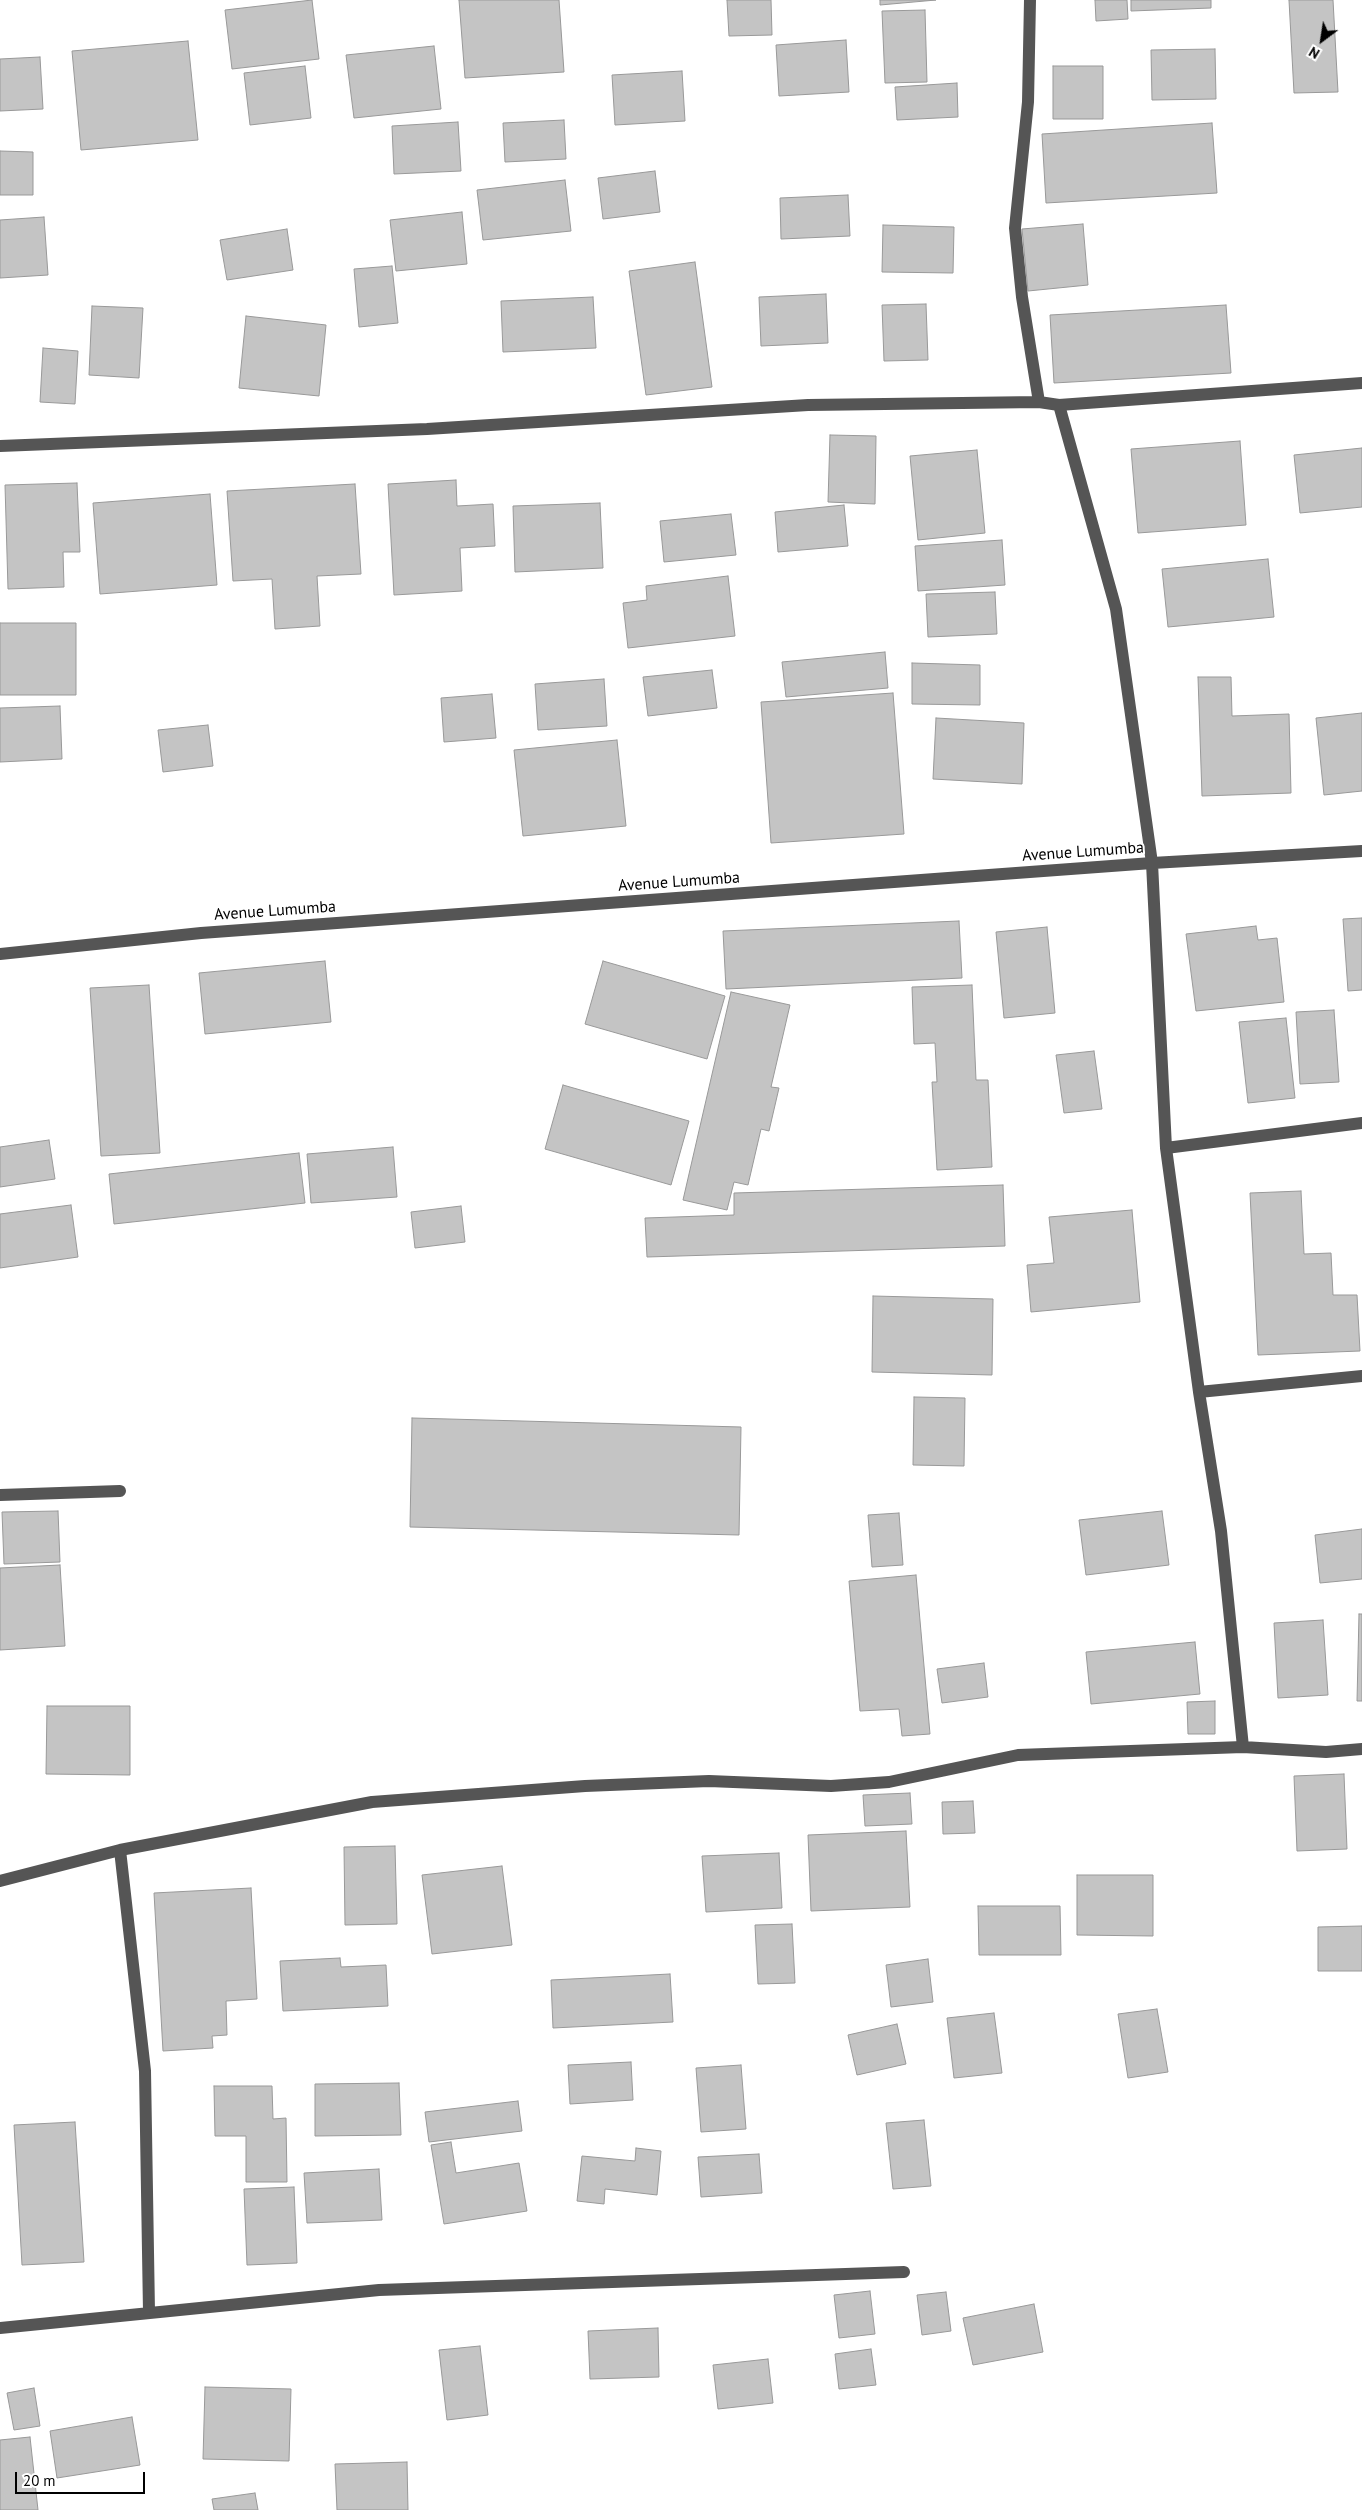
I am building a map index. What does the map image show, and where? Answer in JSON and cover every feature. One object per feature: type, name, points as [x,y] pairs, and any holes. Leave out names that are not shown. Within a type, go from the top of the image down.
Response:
[{"type":"street","points":[[1030,0],[1028,102],[1015,228],[1022,297],[1039,402]]},
{"type":"street","points":[[0,446],[427,429],[808,405],[1039,402],[1059,405],[1362,383]]},
{"type":"street","points":[[1059,405],[1116,609],[1152,863],[1166,1148],[1220,1531],[1243,1747]]},
{"type":"street","name":"Avenue Lumumba","points":[[0,954],[201,932],[1152,863],[1362,851]]},
{"type":"street","points":[[1166,1148],[1362,1123]]},
{"type":"street","points":[[1199,1392],[1362,1376]]},
{"type":"street","points":[[0,1495],[120,1491]]},
{"type":"street","points":[[0,1881],[120,1850],[372,1802],[585,1786],[709,1780],[831,1786],[889,1782],[1018,1755],[1243,1747],[1326,1752],[1362,1749]]},
{"type":"street","points":[[120,1850],[145,2071],[149,2312]]},
{"type":"street","points":[[0,2328],[379,2290],[904,2272]]},
{"type":"building","points":[[312,0],[319,59],[232,69],[225,10]]},
{"type":"building","points":[[459,0],[559,0],[564,72],[465,78]]},
{"type":"building","points":[[727,0],[771,0],[772,35],[729,36]]},
{"type":"building","points":[[880,0],[936,0],[880,5]]},
{"type":"building","points":[[1095,0],[1127,0],[1128,19],[1096,21]]},
{"type":"building","points":[[1131,0],[1211,0],[1211,8],[1131,11]]},
{"type":"building","points":[[1289,0],[1333,0],[1338,92],[1294,93]]},
{"type":"building","points":[[925,10],[927,82],[885,83],[882,11]]},
{"type":"building","points":[[846,40],[849,92],[779,96],[776,45]]},
{"type":"building","points":[[188,41],[198,140],[81,150],[72,51]]},
{"type":"building","points":[[434,46],[441,109],[354,118],[346,55]]},
{"type":"building","points":[[1215,49],[1216,99],[1152,100],[1151,50]]},
{"type":"building","points":[[40,57],[43,109],[0,111],[0,59]]},
{"type":"building","points":[[305,66],[311,118],[250,125],[244,73]]},
{"type":"building","points":[[1053,66],[1103,66],[1103,119],[1053,119]]},
{"type":"building","points":[[682,71],[685,121],[615,125],[612,75]]},
{"type":"building","points":[[957,83],[958,117],[897,120],[895,87]]},
{"type":"building","points":[[564,120],[566,159],[505,162],[503,123]]},
{"type":"building","points":[[458,122],[461,171],[394,174],[392,126]]},
{"type":"building","points":[[1212,123],[1217,193],[1046,203],[1042,134]]},
{"type":"building","points":[[0,151],[33,152],[33,195],[0,195]]},
{"type":"building","points":[[655,171],[660,212],[603,219],[598,178]]},
{"type":"building","points":[[565,180],[571,231],[483,240],[477,190]]},
{"type":"building","points":[[848,195],[850,236],[781,239],[780,198]]},
{"type":"building","points":[[462,212],[467,264],[396,271],[390,220]]},
{"type":"building","points":[[44,217],[48,275],[0,278],[0,220]]},
{"type":"building","points":[[1083,224],[1088,285],[1028,291],[1022,229]]},
{"type":"building","points":[[883,225],[954,227],[953,273],[882,272]]},
{"type":"building","points":[[287,229],[293,270],[227,280],[220,240]]},
{"type":"building","points":[[695,262],[712,387],[646,395],[629,271]]},
{"type":"building","points":[[392,266],[398,323],[359,327],[354,269]]},
{"type":"building","points":[[826,294],[828,343],[761,346],[759,297]]},
{"type":"building","points":[[593,297],[596,348],[503,352],[501,301]]},
{"type":"building","points":[[926,304],[928,360],[884,361],[882,305]]},
{"type":"building","points":[[1226,305],[1231,373],[1054,383],[1050,315]]},
{"type":"building","points":[[92,306],[143,308],[139,378],[89,375]]},
{"type":"building","points":[[246,316],[326,325],[319,396],[239,388]]},
{"type":"building","points":[[43,348],[78,351],[75,404],[40,402]]},
{"type":"building","points":[[830,435],[876,436],[875,504],[828,502]]},
{"type":"building","points":[[1240,441],[1246,525],[1138,533],[1131,449]]},
{"type":"building","points":[[1362,448],[1362,507],[1300,513],[1294,455]]},
{"type":"building","points":[[977,450],[985,533],[918,540],[910,456]]},
{"type":"building","points":[[456,480],[457,506],[493,504],[495,546],[460,548],[462,591],[394,595],[388,484]]},
{"type":"building","points":[[77,483],[80,552],[63,552],[64,587],[8,589],[5,485]]},
{"type":"building","points":[[355,484],[361,574],[317,576],[320,626],[275,629],[272,579],[233,581],[227,491]]},
{"type":"building","points":[[210,494],[217,585],[100,594],[93,503]]},
{"type":"building","points":[[600,503],[603,568],[515,572],[513,506]]},
{"type":"building","points":[[844,505],[848,546],[778,552],[775,512]]},
{"type":"building","points":[[731,514],[736,555],[664,562],[660,521]]},
{"type":"building","points":[[1002,540],[1005,585],[918,591],[915,546]]},
{"type":"building","points":[[1268,559],[1274,617],[1168,627],[1162,569]]},
{"type":"building","points":[[728,576],[735,636],[628,648],[623,603],[647,600],[646,586]]},
{"type":"building","points":[[995,592],[997,634],[928,637],[926,594]]},
{"type":"building","points":[[0,623],[76,623],[76,695],[0,695]]},
{"type":"building","points":[[885,652],[888,688],[786,697],[782,662]]},
{"type":"building","points":[[912,663],[980,665],[980,705],[912,704]]},
{"type":"building","points":[[712,670],[717,708],[648,716],[643,677]]},
{"type":"building","points":[[1198,677],[1231,677],[1232,716],[1289,714],[1291,793],[1202,796]]},
{"type":"building","points":[[604,679],[607,726],[538,730],[535,684]]},
{"type":"building","points":[[893,693],[904,834],[771,843],[761,702]]},
{"type":"building","points":[[492,694],[496,738],[444,742],[441,698]]},
{"type":"building","points":[[60,706],[62,759],[0,762],[0,708]]},
{"type":"building","points":[[1362,713],[1362,791],[1324,795],[1316,718]]},
{"type":"building","points":[[936,718],[1024,723],[1022,784],[933,779]]},
{"type":"building","points":[[208,725],[213,766],[163,772],[158,730]]},
{"type":"building","points":[[617,740],[626,826],[523,836],[514,750]]},
{"type":"building","points":[[1362,918],[1362,990],[1348,991],[1343,919]]},
{"type":"building","points":[[959,921],[962,978],[726,989],[723,931]]},
{"type":"building","points":[[1256,926],[1258,940],[1277,938],[1284,1002],[1196,1011],[1186,934]]},
{"type":"building","points":[[1047,927],[1055,1013],[1004,1018],[996,932]]},
{"type":"building","points":[[325,961],[331,1022],[205,1034],[199,973]]},
{"type":"building","points":[[603,961],[725,996],[707,1059],[585,1024]]},
{"type":"building","points":[[149,985],[160,1153],[101,1156],[90,988]]},
{"type":"building","points":[[972,985],[976,1080],[988,1080],[992,1167],[937,1170],[932,1082],[937,1082],[935,1043],[914,1044],[912,987]]},
{"type":"building","points":[[731,992],[790,1005],[771,1087],[779,1088],[769,1131],[761,1129],[748,1185],[734,1182],[727,1210],[683,1200]]},
{"type":"building","points":[[1334,1010],[1339,1082],[1300,1084],[1296,1012]]},
{"type":"building","points":[[1286,1018],[1295,1098],[1248,1103],[1239,1022]]},
{"type":"building","points":[[1094,1051],[1102,1109],[1064,1113],[1056,1055]]},
{"type":"building","points":[[563,1085],[689,1121],[671,1185],[545,1149]]},
{"type":"building","points":[[49,1140],[55,1179],[0,1187],[0,1147]]},
{"type":"building","points":[[393,1147],[397,1197],[311,1203],[307,1154]]},
{"type":"building","points":[[299,1153],[305,1203],[114,1224],[109,1174]]},
{"type":"building","points":[[1003,1185],[1005,1246],[647,1257],[645,1218],[734,1215],[734,1193]]},
{"type":"building","points":[[1301,1191],[1304,1254],[1331,1253],[1333,1295],[1357,1295],[1360,1351],[1258,1355],[1250,1193]]},
{"type":"building","points":[[71,1205],[78,1257],[0,1268],[0,1214]]},
{"type":"building","points":[[461,1206],[465,1242],[415,1248],[411,1212]]},
{"type":"building","points":[[1132,1210],[1140,1302],[1031,1312],[1027,1265],[1054,1263],[1049,1217]]},
{"type":"building","points":[[873,1296],[993,1299],[992,1375],[872,1372]]},
{"type":"building","points":[[914,1397],[965,1398],[964,1466],[913,1465]]},
{"type":"building","points":[[412,1418],[741,1427],[739,1535],[410,1527]]},
{"type":"building","points":[[58,1511],[60,1562],[4,1564],[2,1512]]},
{"type":"building","points":[[1162,1511],[1169,1565],[1086,1575],[1079,1520]]},
{"type":"building","points":[[899,1513],[903,1565],[872,1567],[868,1515]]},
{"type":"building","points":[[1362,1529],[1362,1579],[1320,1583],[1315,1535]]},
{"type":"building","points":[[60,1565],[65,1646],[0,1650],[0,1568]]},
{"type":"building","points":[[916,1575],[930,1734],[902,1736],[899,1709],[860,1711],[849,1581]]},
{"type":"building","points":[[1359,1614],[1362,1614],[1362,1701],[1357,1701]]},
{"type":"building","points":[[1323,1620],[1328,1695],[1278,1698],[1274,1623]]},
{"type":"building","points":[[1195,1642],[1200,1694],[1091,1704],[1086,1652]]},
{"type":"building","points":[[984,1663],[988,1697],[942,1703],[937,1669]]},
{"type":"building","points":[[1215,1701],[1215,1734],[1188,1734],[1187,1702]]},
{"type":"building","points":[[47,1706],[130,1706],[130,1775],[46,1774]]},
{"type":"building","points":[[1344,1774],[1347,1849],[1297,1851],[1294,1776]]},
{"type":"building","points":[[910,1793],[912,1824],[865,1826],[863,1795]]},
{"type":"building","points":[[973,1801],[975,1833],[943,1834],[942,1802]]},
{"type":"building","points":[[906,1831],[910,1907],[811,1911],[808,1835]]},
{"type":"building","points":[[395,1846],[397,1924],[345,1925],[344,1847]]},
{"type":"building","points":[[779,1853],[782,1908],[706,1912],[702,1856]]},
{"type":"building","points":[[502,1866],[512,1945],[432,1954],[422,1875]]},
{"type":"building","points":[[1077,1875],[1153,1875],[1153,1936],[1077,1935]]},
{"type":"building","points":[[251,1888],[257,1999],[226,2001],[227,2035],[212,2036],[213,2048],[163,2051],[154,1893]]},
{"type":"building","points":[[978,1906],[1060,1906],[1061,1955],[979,1955]]},
{"type":"building","points":[[792,1924],[795,1983],[758,1984],[755,1925]]},
{"type":"building","points":[[1362,1926],[1362,1971],[1318,1971],[1318,1927]]},
{"type":"building","points":[[340,1958],[341,1967],[386,1965],[388,2006],[283,2011],[280,1961]]},
{"type":"building","points":[[928,1959],[933,2002],[891,2007],[886,1965]]},
{"type":"building","points":[[670,1974],[673,2022],[553,2028],[551,1980]]},
{"type":"building","points":[[1157,2009],[1168,2072],[1128,2078],[1118,2014]]},
{"type":"building","points":[[994,2013],[1002,2073],[954,2078],[947,2018]]},
{"type":"building","points":[[897,2024],[906,2064],[857,2075],[848,2035]]},
{"type":"building","points":[[631,2062],[633,2100],[570,2104],[568,2065]]},
{"type":"building","points":[[741,2065],[746,2129],[701,2132],[696,2068]]},
{"type":"building","points":[[399,2083],[401,2135],[315,2136],[315,2084]]},
{"type":"building","points":[[214,2086],[272,2086],[273,2119],[286,2118],[287,2182],[246,2182],[246,2136],[215,2136]]},
{"type":"building","points":[[518,2101],[522,2131],[429,2142],[425,2112]]},
{"type":"building","points":[[924,2120],[931,2186],[893,2189],[886,2123]]},
{"type":"building","points":[[75,2122],[84,2262],[22,2265],[14,2125]]},
{"type":"building","points":[[451,2142],[456,2173],[519,2163],[527,2211],[444,2224],[431,2145]]},
{"type":"building","points":[[636,2148],[661,2151],[657,2195],[605,2189],[604,2204],[577,2201],[582,2156],[635,2161]]},
{"type":"building","points":[[759,2154],[762,2193],[701,2197],[698,2157]]},
{"type":"building","points":[[379,2169],[382,2220],[307,2223],[304,2173]]},
{"type":"building","points":[[294,2187],[297,2263],[247,2265],[244,2189]]},
{"type":"building","points":[[870,2291],[875,2334],[839,2338],[834,2295]]},
{"type":"building","points":[[946,2292],[951,2331],[922,2335],[917,2295]]},
{"type":"building","points":[[1034,2304],[1043,2352],[973,2365],[963,2318]]},
{"type":"building","points":[[658,2328],[659,2377],[590,2379],[588,2331]]},
{"type":"building","points":[[480,2346],[488,2415],[447,2420],[439,2350]]},
{"type":"building","points":[[871,2349],[876,2385],[839,2389],[835,2354]]},
{"type":"building","points":[[768,2359],[773,2403],[718,2409],[713,2365]]},
{"type":"building","points":[[205,2387],[291,2389],[289,2461],[203,2459]]},
{"type":"building","points":[[34,2388],[40,2426],[14,2430],[7,2393]]},
{"type":"building","points":[[132,2417],[140,2465],[57,2478],[50,2431]]},
{"type":"building","points":[[30,2437],[38,2510],[0,2510],[0,2440]]},
{"type":"building","points":[[407,2462],[408,2510],[337,2510],[335,2464]]},
{"type":"building","points":[[255,2493],[258,2510],[214,2510],[212,2499]]}]
